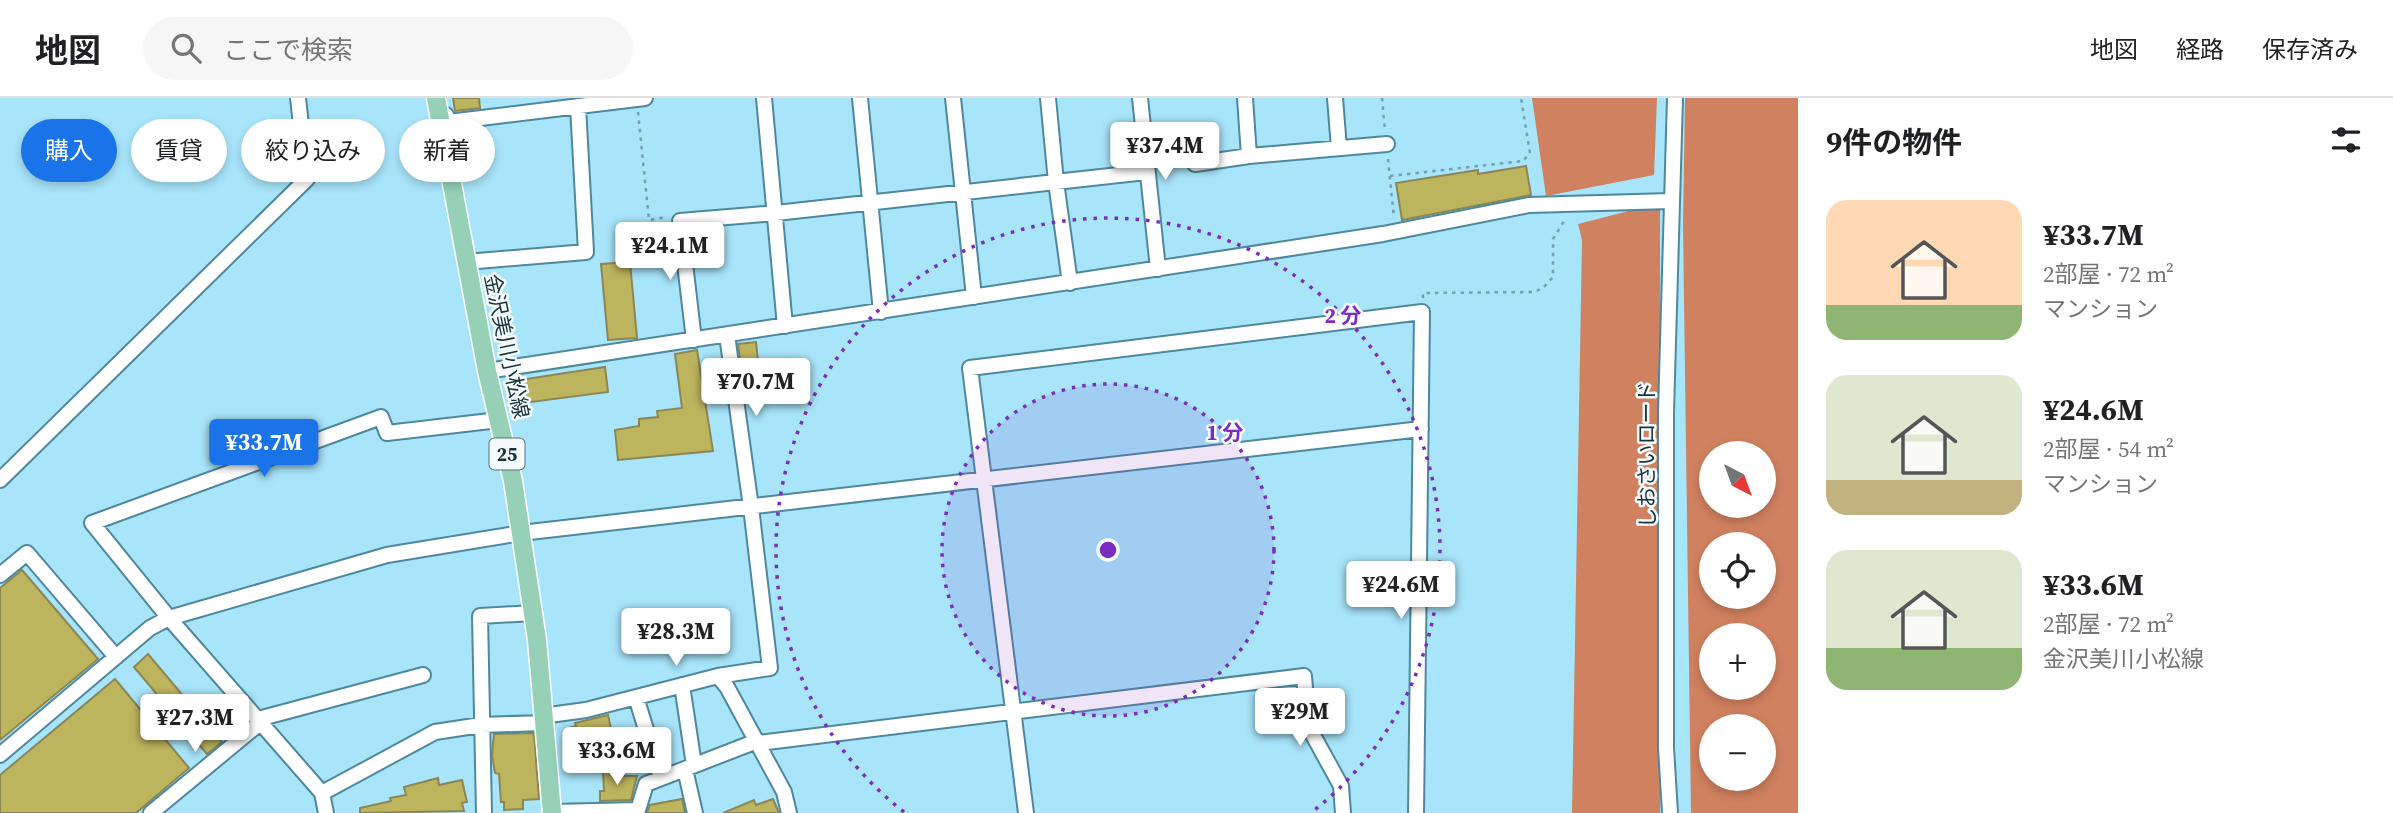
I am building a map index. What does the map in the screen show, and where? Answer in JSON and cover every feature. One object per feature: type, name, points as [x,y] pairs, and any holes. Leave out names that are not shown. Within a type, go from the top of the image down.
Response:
[{"type":"main road","name":"金沢美川小松線","points":[[436,98],[443,119]]},
{"type":"main road","name":"金沢美川小松線","points":[[453,182],[487,370],[513,481],[533,613],[552,812]]},
{"type":"street","points":[[0,480],[307,179],[298,98]]},
{"type":"street","points":[[764,98],[786,326]]},
{"type":"street","points":[[860,98],[881,312]]},
{"type":"street","points":[[953,98],[974,297]]},
{"type":"street","points":[[1048,98],[1070,283]]},
{"type":"street","points":[[1140,98],[1158,269]]},
{"type":"street","points":[[1245,98],[1249,156]]},
{"type":"street","points":[[1335,98],[1339,149]]},
{"type":"street","name":"しおさいロード","points":[[1670,813],[1666,722],[1666,412],[1675,98]]},
{"type":"street","points":[[443,119],[641,99]]},
{"type":"street","points":[[466,262],[586,252],[578,106]]},
{"type":"street","points":[[1195,164],[1249,156],[1387,145]]},
{"type":"street","points":[[694,340],[680,221],[1146,172]]},
{"type":"street","points":[[487,370],[1395,232],[1529,205],[1671,201]]},
{"type":"street","points":[[1026,813],[970,368],[1422,312],[1416,813]]},
{"type":"street","points":[[323,793],[435,732],[542,720],[718,676],[770,668],[727,335]]},
{"type":"street","points":[[326,813],[323,793],[169,618],[92,523],[381,417],[387,433],[499,419]]},
{"type":"street","points":[[0,755],[150,628],[169,618],[387,555],[521,533],[1420,429]]},
{"type":"street","points":[[0,575],[27,553],[116,657]]},
{"type":"street","points":[[484,813],[480,616],[533,613]]},
{"type":"street","points":[[152,813],[259,721],[423,675]]},
{"type":"street","points":[[718,676],[727,687],[784,792],[789,813]]},
{"type":"street","points":[[552,812],[638,810],[646,784],[758,742],[1304,676],[1308,726],[1341,786],[1343,813]]},
{"type":"street","points":[[681,685],[695,813]]},
{"type":"street","points":[[636,697],[661,778]]},
{"type":"path","points":[[1382,98],[1395,232]]},
{"type":"path","points":[[1390,176],[1523,161],[1530,153],[1521,98]]},
{"type":"path","points":[[641,99],[649,219],[672,217],[680,221]]},
{"type":"path","points":[[1146,172],[1195,164]]},
{"type":"path","points":[[1422,312],[1423,293],[1535,292],[1544,287],[1553,277],[1553,239],[1576,204]]},
{"type":"shaded area","points":[[1532,98],[1657,98],[1654,175],[1546,196]]},
{"type":"shaded area","points":[[1685,98],[1798,98],[1798,813],[1691,813],[1683,225]]},
{"type":"shaded area","points":[[1660,203],[1660,813],[1572,813],[1582,240],[1578,224]]},
{"type":"building","points":[[453,98],[479,98],[480,108],[455,111]]},
{"type":"building","points":[[1526,166],[1531,195],[1402,220],[1396,183],[1478,170],[1478,174]]},
{"type":"building","points":[[630,262],[637,338],[608,340],[601,264]]},
{"type":"building","points":[[756,342],[761,389],[744,390],[738,344]]},
{"type":"building","points":[[697,350],[713,451],[618,460],[615,430],[639,426],[639,419],[658,417],[657,411],[682,408],[675,354]]},
{"type":"building","points":[[605,367],[608,392],[516,404],[513,381]]},
{"type":"building","points":[[22,570],[98,659],[0,740],[0,588]]},
{"type":"building","points":[[148,654],[222,742],[207,754],[134,667]]},
{"type":"building","points":[[115,679],[189,768],[136,813],[0,813],[0,775]]},
{"type":"building","points":[[608,715],[614,743],[572,751],[569,728],[576,726],[575,723]]},
{"type":"building","points":[[534,733],[539,799],[523,800],[523,809],[504,810],[499,774],[495,773],[492,756],[494,734]]},
{"type":"building","points":[[619,771],[620,776],[637,776],[631,800],[600,801],[600,791],[604,791],[603,772]]},
{"type":"building","points":[[438,778],[439,785],[462,780],[467,802],[462,803],[464,811],[360,813],[360,808],[406,795],[404,787]]},
{"type":"building","points":[[682,799],[685,813],[647,813],[650,805]]},
{"type":"building","points":[[773,799],[779,813],[723,813],[754,800],[756,805]]}]
